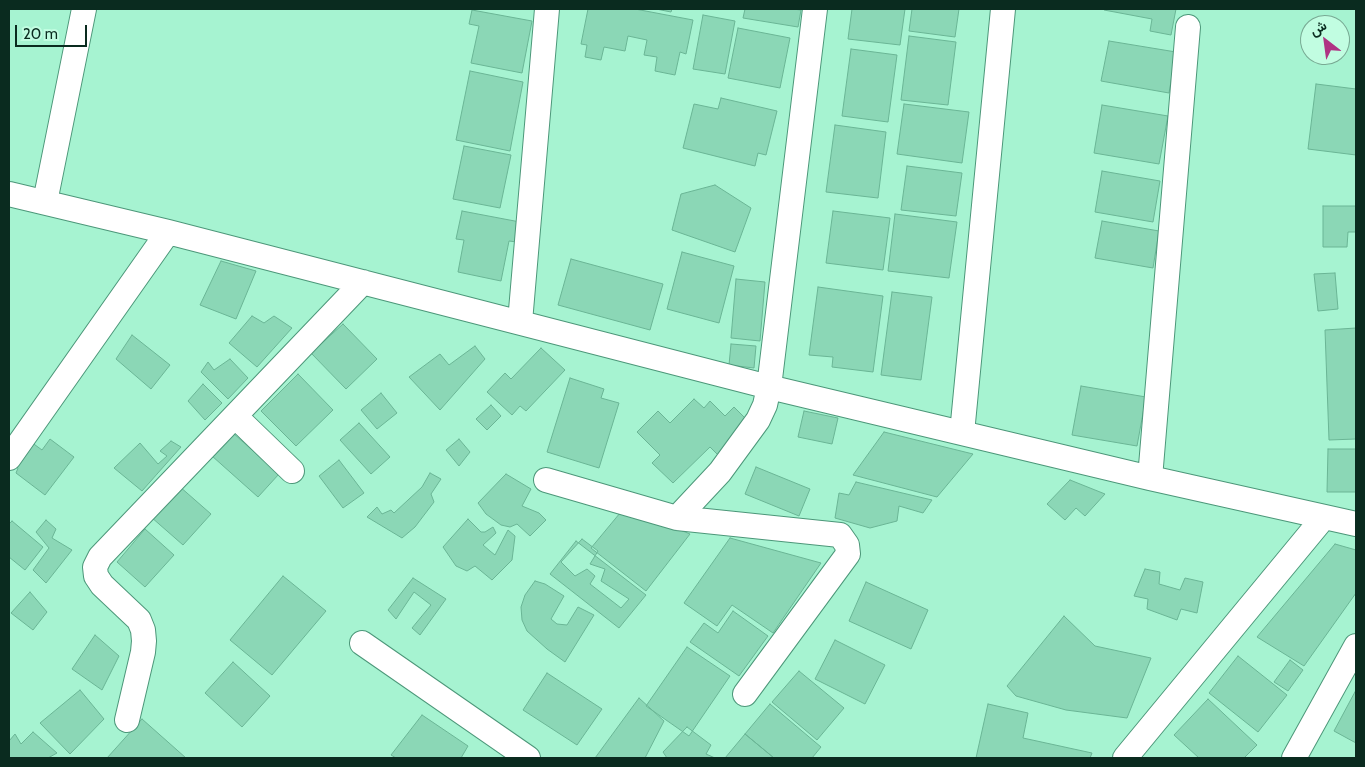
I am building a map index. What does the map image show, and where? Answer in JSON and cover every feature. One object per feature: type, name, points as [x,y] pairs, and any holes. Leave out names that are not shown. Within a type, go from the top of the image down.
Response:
[{"type":"street","points":[[45,202],[84,9]]},
{"type":"street","points":[[520,322],[547,9]]},
{"type":"street","points":[[677,518],[720,472],[758,420],[765,405],[769,387],[815,9]]},
{"type":"street","points":[[962,433],[1003,9]]},
{"type":"street","points":[[1150,478],[1188,26]]},
{"type":"street","points":[[9,194],[168,232],[769,387],[1150,478],[1356,524]]},
{"type":"street","points":[[9,458],[168,232]]},
{"type":"street","points":[[127,720],[143,652],[143,630],[139,620],[102,585],[96,576],[95,567],[100,557],[363,282]]},
{"type":"street","points":[[235,416],[292,471]]},
{"type":"street","points":[[546,480],[677,518],[840,535],[847,545],[848,554],[745,694]]},
{"type":"street","points":[[1125,758],[1324,517]]},
{"type":"street","points":[[362,643],[528,758]]},
{"type":"street","points":[[1294,758],[1356,646]]},
{"type":"building","points":[[588,9],[635,9],[693,20],[686,54],[680,52],[675,75],[655,71],[657,57],[644,55],[647,40],[628,36],[625,51],[604,47],[601,60],[585,57],[587,45],[581,44]]},
{"type":"building","points":[[656,9],[672,9],[671,12]]},
{"type":"building","points":[[745,9],[801,10],[798,27],[743,18]]},
{"type":"building","points":[[852,9],[905,9],[900,45],[848,39]]},
{"type":"building","points":[[912,9],[959,9],[955,37],[909,31]]},
{"type":"building","points":[[1104,9],[1176,9],[1171,35],[1150,31],[1152,19]]},
{"type":"building","points":[[472,10],[532,21],[522,73],[471,63],[479,26],[469,24]]},
{"type":"building","points":[[703,15],[735,21],[725,74],[693,69]]},
{"type":"building","points":[[738,28],[790,38],[780,88],[728,78]]},
{"type":"building","points":[[909,36],[956,42],[948,105],[901,100]]},
{"type":"building","points":[[1109,41],[1176,52],[1169,93],[1101,81]]},
{"type":"building","points":[[851,49],[897,55],[888,122],[842,116]]},
{"type":"building","points":[[470,71],[523,82],[510,151],[456,140]]},
{"type":"building","points":[[1316,84],[1356,89],[1356,155],[1308,149]]},
{"type":"building","points":[[721,98],[777,111],[766,155],[758,153],[755,166],[683,148],[694,104],[718,109]]},
{"type":"building","points":[[904,104],[969,112],[962,163],[897,154]]},
{"type":"building","points":[[1102,105],[1168,116],[1159,164],[1094,153]]},
{"type":"building","points":[[835,125],[886,132],[878,198],[826,192]]},
{"type":"building","points":[[464,146],[511,155],[500,208],[453,199]]},
{"type":"building","points":[[907,166],[962,173],[956,216],[901,210]]},
{"type":"building","points":[[1102,171],[1160,181],[1153,222],[1095,212]]},
{"type":"building","points":[[715,185],[751,208],[735,252],[672,230],[681,194]]},
{"type":"building","points":[[1323,206],[1356,206],[1356,232],[1348,232],[1347,247],[1323,247]]},
{"type":"building","points":[[462,211],[520,222],[517,242],[509,241],[501,281],[458,272],[464,240],[456,239]]},
{"type":"building","points":[[833,211],[890,218],[883,270],[826,263]]},
{"type":"building","points":[[895,214],[957,222],[949,278],[888,271]]},
{"type":"building","points":[[1102,221],[1159,231],[1153,268],[1095,258]]},
{"type":"building","points":[[682,252],[734,266],[719,323],[667,309]]},
{"type":"building","points":[[571,259],[663,284],[650,330],[558,305]]},
{"type":"building","points":[[221,261],[256,271],[236,319],[200,305]]},
{"type":"building","points":[[1335,273],[1338,309],[1318,311],[1314,274]]},
{"type":"building","points":[[736,279],[765,282],[760,341],[731,338]]},
{"type":"building","points":[[818,287],[883,296],[873,372],[832,367],[833,357],[809,355]]},
{"type":"building","points":[[892,292],[932,297],[921,380],[881,375]]},
{"type":"building","points":[[252,316],[264,323],[274,316],[292,328],[257,367],[229,343]]},
{"type":"building","points":[[343,324],[377,359],[346,389],[311,353]]},
{"type":"building","points":[[1356,328],[1356,439],[1329,440],[1325,330]]},
{"type":"building","points":[[132,335],[170,365],[151,389],[116,359]]},
{"type":"building","points":[[731,344],[756,346],[754,368],[729,365]]},
{"type":"building","points":[[475,346],[485,359],[440,410],[409,377],[440,354],[449,365]]},
{"type":"building","points":[[541,348],[565,370],[526,411],[520,406],[512,415],[487,392],[505,373],[511,379]]},
{"type":"building","points":[[230,359],[248,378],[228,399],[201,372],[208,362],[214,370]]},
{"type":"building","points":[[298,374],[333,410],[296,446],[261,411]]},
{"type":"building","points":[[570,378],[604,389],[601,398],[619,403],[599,468],[547,452]]},
{"type":"building","points":[[203,384],[222,403],[205,420],[188,401]]},
{"type":"building","points":[[1081,386],[1146,397],[1137,446],[1072,435]]},
{"type":"building","points":[[381,393],[397,413],[377,429],[361,410]]},
{"type":"building","points":[[694,399],[704,408],[710,401],[725,416],[734,407],[750,423],[718,455],[710,447],[673,483],[652,463],[660,455],[637,432],[658,411],[670,423]]},
{"type":"building","points":[[491,405],[501,416],[487,430],[476,419]]},
{"type":"building","points":[[804,411],[838,418],[832,444],[798,437]]},
{"type":"building","points":[[359,423],[390,457],[371,474],[340,440]]},
{"type":"building","points":[[884,432],[973,454],[937,497],[853,475]]},
{"type":"building","points":[[233,433],[279,474],[258,497],[212,456]]},
{"type":"building","points":[[27,439],[42,450],[50,439],[74,457],[45,495],[16,473],[18,468],[10,462]]},
{"type":"building","points":[[459,439],[470,452],[459,466],[446,450]]},
{"type":"building","points":[[171,441],[181,447],[142,491],[114,468],[140,443],[158,464],[167,456],[160,451]]},
{"type":"building","points":[[1328,449],[1356,449],[1356,492],[1327,492]]},
{"type":"building","points":[[339,460],[364,493],[343,508],[319,476]]},
{"type":"building","points":[[756,467],[810,489],[799,516],[745,494]]},
{"type":"building","points":[[430,473],[441,479],[431,494],[434,502],[415,527],[402,538],[367,517],[377,507],[382,514],[391,510],[394,513],[422,487]]},
{"type":"building","points":[[506,474],[531,489],[522,506],[539,513],[546,520],[530,536],[517,524],[510,527],[501,525],[486,514],[478,503]]},
{"type":"building","points":[[1070,480],[1105,494],[1085,516],[1076,508],[1065,520],[1047,504]]},
{"type":"building","points":[[856,482],[932,500],[923,513],[899,506],[897,521],[870,528],[835,518],[839,493],[849,495]]},
{"type":"building","points":[[179,486],[211,514],[183,545],[151,517]]},
{"type":"building","points":[[625,507],[690,534],[646,591],[591,548]]},
{"type":"building","points":[[468,519],[481,532],[485,532],[493,527],[496,533],[483,545],[495,555],[508,530],[515,536],[512,560],[492,580],[475,566],[467,571],[456,566],[443,547]]},
{"type":"building","points":[[46,520],[56,529],[52,538],[72,550],[46,583],[33,570],[49,548],[36,532]]},
{"type":"building","points":[[12,521],[43,547],[25,570],[9,557],[9,524]]},
{"type":"building","points":[[145,529],[174,555],[145,587],[117,562]]},
{"type":"building","points":[[730,538],[821,563],[773,633],[732,605],[717,626],[684,603]]},
{"type":"building","points":[[582,539],[598,551],[590,564],[605,569],[601,581],[629,599],[621,608],[590,584],[595,576],[587,569],[575,576],[561,562]]},
{"type":"building","points":[[576,541],[646,595],[619,628],[550,574]]},
{"type":"building","points":[[1335,544],[1356,550],[1356,593],[1304,666],[1257,637]]},
{"type":"building","points":[[1145,569],[1160,572],[1159,584],[1180,590],[1185,578],[1203,582],[1197,613],[1181,609],[1177,620],[1147,609],[1148,599],[1134,596]]},
{"type":"building","points":[[283,576],[326,611],[272,675],[230,640]]},
{"type":"building","points":[[413,578],[446,599],[420,635],[412,628],[431,605],[414,592],[396,619],[388,610]]},
{"type":"building","points":[[535,581],[545,584],[564,596],[551,619],[557,624],[567,625],[578,607],[594,615],[565,662],[527,631],[522,620],[521,607],[525,595]]},
{"type":"building","points":[[866,582],[928,610],[911,649],[849,621]]},
{"type":"building","points":[[30,592],[47,612],[33,630],[11,613]]},
{"type":"building","points":[[733,611],[768,636],[739,676],[690,642],[704,623],[718,633]]},
{"type":"building","points":[[1064,616],[1095,646],[1151,658],[1127,718],[1066,710],[1016,696],[1007,686]]},
{"type":"building","points":[[95,635],[119,656],[102,690],[72,669]]},
{"type":"building","points":[[835,640],[885,665],[865,704],[815,679]]},
{"type":"building","points":[[687,647],[730,676],[689,736],[646,706]]},
{"type":"building","points":[[1238,656],[1287,695],[1258,732],[1209,693]]},
{"type":"building","points":[[1290,660],[1303,670],[1288,691],[1274,682]]},
{"type":"building","points":[[233,662],[270,696],[242,727],[205,693]]},
{"type":"building","points":[[799,671],[844,708],[817,740],[772,702]]},
{"type":"building","points":[[547,673],[602,709],[577,745],[523,710]]},
{"type":"building","points":[[80,690],[104,719],[70,754],[40,723]]},
{"type":"building","points":[[1356,690],[1356,743],[1334,731]]},
{"type":"building","points":[[639,698],[664,721],[645,758],[595,758]]},
{"type":"building","points":[[1208,699],[1257,745],[1244,758],[1199,758],[1174,735]]},
{"type":"building","points":[[770,704],[821,747],[812,758],[774,758],[745,734]]},
{"type":"building","points":[[988,704],[1028,713],[1023,738],[1092,753],[1090,758],[976,758]]},
{"type":"building","points":[[422,715],[468,746],[461,758],[396,758],[391,755]]},
{"type":"building","points":[[142,719],[186,758],[107,758]]},
{"type":"building","points":[[687,727],[711,745],[706,754],[715,758],[667,758],[663,752]]},
{"type":"building","points":[[33,732],[57,753],[48,758],[9,758],[9,741],[15,734],[21,744]]},
{"type":"building","points":[[745,734],[774,758],[725,758]]}]
